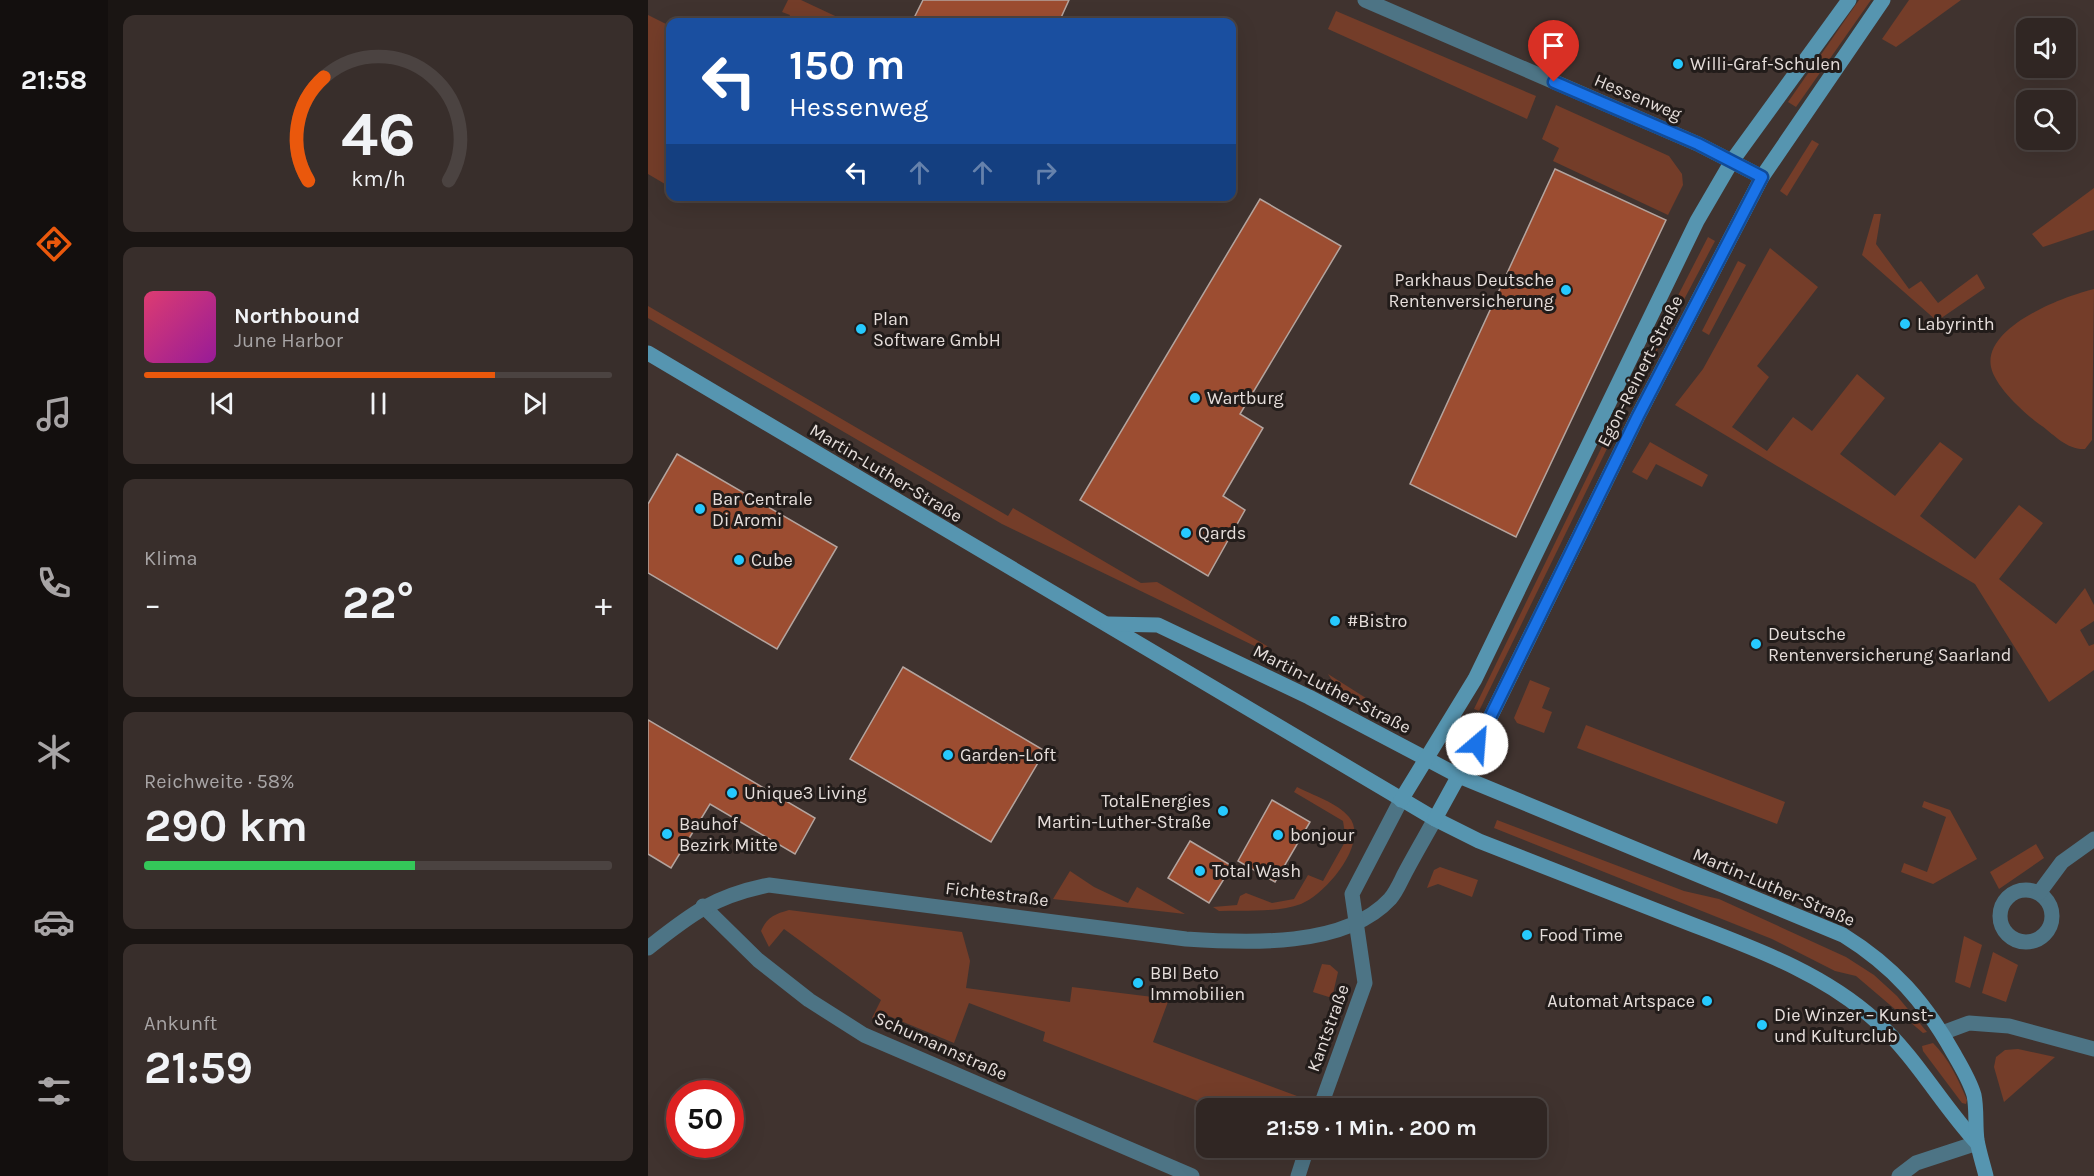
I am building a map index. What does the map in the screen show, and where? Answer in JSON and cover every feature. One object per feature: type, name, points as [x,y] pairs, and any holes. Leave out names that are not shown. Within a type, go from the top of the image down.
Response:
[{"type":"main road","name":"Egon-Reinert-Straße","points":[[1428,759],[1475,679],[1682,252],[1731,161],[1849,0]]},
{"type":"main road","name":"Egon-Reinert-Straße","points":[[1459,776],[1638,416],[1762,177],[1883,0]]},
{"type":"main road","name":"Martin-Luther-Straße","points":[[648,353],[1435,819],[1479,841],[1779,959],[1827,984],[1875,1020],[1908,1052],[1953,1116],[1977,1143]]},
{"type":"main road","name":"Martin-Luther-Straße","points":[[1105,624],[1158,625],[1309,698],[1459,776],[1843,935],[1874,954],[1894,972],[1942,1033],[1974,1095],[1977,1143]]},
{"type":"main road","points":[[1401,800],[1428,759]]},
{"type":"main road","name":"Fichtestraße","points":[[1435,819],[1459,776]]},
{"type":"main road","points":[[1977,1143],[1986,1176]]},
{"type":"street","name":"Hessenweg","points":[[1365,0],[1731,161],[1762,177]]},
{"type":"street","points":[[1357,924],[1352,894],[1401,800]]},
{"type":"street","name":"Fichtestraße","points":[[648,948],[703,906],[736,892],[769,885],[1230,942],[1310,936],[1357,924],[1377,912],[1392,897],[1435,819]]},
{"type":"street","points":[[2039,893],[2062,862],[2094,839]]},
{"type":"street","name":"Schumannstraße","points":[[703,906],[758,960],[809,1000],[864,1035],[1192,1176]]},
{"type":"street","name":"Kantstraße","points":[[1324,1098],[1365,983],[1357,924]]},
{"type":"street","points":[[1942,1033],[1969,1023],[2009,1026],[2094,1049]]},
{"type":"street","points":[[1899,1176],[1916,1163],[1977,1143]]},
{"type":"street","points":[[1298,1176],[1304,1158]]},
{"type":"shaded area","points":[[788,0],[801,0],[839,18],[789,18],[790,15],[782,12]]},
{"type":"shaded area","points":[[1859,0],[1871,0],[1796,107],[1788,102]]},
{"type":"shaded area","points":[[1909,0],[1961,0],[1896,47],[1882,39]]},
{"type":"shaded area","points":[[1336,11],[1536,96],[1527,119],[1328,29]]},
{"type":"shaded area","points":[[648,15],[666,24],[666,185],[648,174]]},
{"type":"shaded area","points":[[1556,105],[1669,156],[1682,174],[1683,185],[1668,215],[1553,161],[1559,148],[1542,139]]},
{"type":"shaded area","points":[[1812,140],[1819,144],[1787,196],[1780,191]]},
{"type":"shaded area","points":[[2094,188],[2094,230],[2043,247],[2032,234]]},
{"type":"shaded area","points":[[1874,214],[1881,214],[1876,244],[1909,289],[1921,281],[1938,303],[1977,274],[1985,288],[1937,321],[1862,255]]},
{"type":"shaded area","points":[[1708,237],[1715,241],[1633,396],[1628,393]]},
{"type":"shaded area","points":[[1770,248],[1818,287],[1757,366],[1769,377],[1732,427],[1767,451],[1793,417],[1812,431],[1857,374],[1885,398],[1840,454],[1895,496],[1940,442],[1963,459],[1920,516],[1975,559],[2019,505],[2043,523],[1999,579],[2056,624],[2085,588],[2094,605],[2094,621],[2080,630],[2089,646],[2094,644],[2094,670],[2049,702],[1975,584],[1675,405],[1703,369]]},
{"type":"shaded area","points":[[1738,261],[1746,265],[1709,335],[1702,331]]},
{"type":"shaded area","points":[[2094,289],[2092,440],[2085,449],[2079,449],[2057,438],[2012,400],[1994,375],[1991,367],[1992,352],[2000,339],[2012,327],[2028,316],[2046,306]]},
{"type":"shaded area","points":[[648,306],[1008,516],[1013,508],[1141,583],[1157,582],[1267,646],[1270,650],[1265,651],[1002,524],[648,318]]},
{"type":"shaded area","points":[[1615,420],[1620,422],[1479,711],[1474,709]]},
{"type":"shaded area","points":[[1650,442],[1708,475],[1702,487],[1656,464],[1647,480],[1632,472]]},
{"type":"shaded area","points":[[1328,674],[1380,707],[1378,712],[1355,703],[1338,688]]},
{"type":"shaded area","points":[[1530,680],[1550,688],[1542,708],[1552,712],[1544,733],[1517,723],[1514,718]]},
{"type":"shaded area","points":[[1586,725],[1785,802],[1777,824],[1577,748]]},
{"type":"shaded area","points":[[1297,787],[1332,803],[1349,817],[1354,828],[1354,840],[1350,853],[1342,866],[1322,890],[1301,904],[1271,910],[1219,911],[1213,907],[1237,905],[1240,896],[1246,893],[1272,903],[1294,899],[1308,875],[1323,881],[1346,840],[1343,821],[1294,792]]},
{"type":"shaded area","points":[[1924,801],[1950,810],[1977,859],[1933,884],[1901,872],[1904,863],[1927,872],[1946,817],[1922,807]]},
{"type":"shaded area","points":[[1497,820],[1684,891],[1719,899],[1846,957],[1874,975],[1897,996],[1927,1032],[1923,1033],[1856,976],[1835,971],[1772,939],[1494,828]]},
{"type":"shaded area","points":[[2036,844],[2044,858],[1999,889],[1990,872]]},
{"type":"shaded area","points":[[1440,867],[1478,880],[1472,897],[1438,884],[1427,888],[1434,870]]},
{"type":"shaded area","points":[[1070,871],[1094,887],[1128,903],[1137,887],[1185,914],[1053,899]]},
{"type":"shaded area","points":[[789,910],[962,932],[970,961],[966,988],[1070,1002],[1072,987],[1169,999],[1153,1042],[1297,1096],[1296,1098],[1196,1098],[1196,1100],[1043,1041],[1045,1032],[969,1003],[954,1043],[884,1014],[879,1022],[872,1018],[881,1000],[784,929],[769,947],[761,931],[766,922]]},
{"type":"shaded area","points":[[1964,936],[1982,945],[1970,988],[1955,982]]},
{"type":"shaded area","points":[[1993,952],[2018,965],[2006,1002],[1982,993]]},
{"type":"shaded area","points":[[1322,964],[1330,965],[1338,972],[1332,998],[1313,992]]},
{"type":"shaded area","points":[[1933,1043],[1953,1070],[1967,1100],[1966,1104],[1962,1103],[1923,1051],[1922,1046]]},
{"type":"shaded area","points":[[2018,1049],[2055,1057],[2004,1102],[1994,1067],[1996,1057],[2005,1050]]},
{"type":"building","points":[[923,0],[1069,0],[1061,18],[914,18]]},
{"type":"building","name":"Parkhaus Deutsche Rentenversicherung","points":[[1555,169],[1666,220],[1516,537],[1410,484]]},
{"type":"building","name":"Wartburg","points":[[1260,199],[1341,246],[1240,414],[1263,428],[1223,496],[1245,510],[1208,576],[1080,500]]},
{"type":"building","name":"Cube","points":[[677,454],[837,547],[777,649],[648,573],[648,504]]},
{"type":"building","name":"Garden-Loft","points":[[903,667],[1045,751],[991,842],[850,759]]},
{"type":"building","name":"Unique3 Living","points":[[648,720],[815,818],[795,854],[710,804],[671,868],[648,854]]},
{"type":"building","name":"bonjour","points":[[1272,800],[1310,822],[1275,882],[1238,861]]},
{"type":"building","name":"Total Wash","points":[[1190,841],[1232,866],[1209,903],[1168,878]]},
{"type":"place","name":"Willi-Graf-Schulen","points":[[1678,64]]},
{"type":"place","name":"Parkhaus Deutsche Rentenversicherung","points":[[1566,290]]},
{"type":"place","name":"Labyrinth","points":[[1905,324]]},
{"type":"place","name":"Plan Software GmbH","points":[[861,329]]},
{"type":"place","name":"Wartburg","points":[[1195,398]]},
{"type":"place","name":"Bar Centrale Di Aromi","points":[[700,509]]},
{"type":"place","name":"Qards","points":[[1186,533]]},
{"type":"place","name":"Cube","points":[[739,560]]},
{"type":"place","name":"#Bistro","points":[[1335,621]]},
{"type":"place","name":"Deutsche Rentenversicherung Saarland","points":[[1756,644]]},
{"type":"place","name":"Garden-Loft","points":[[948,755]]},
{"type":"place","name":"Unique3 Living","points":[[732,793]]},
{"type":"place","name":"TotalEnergies Martin-Luther-Straße","points":[[1223,811]]},
{"type":"place","name":"Bauhof Bezirk Mitte","points":[[667,834]]},
{"type":"place","name":"bonjour","points":[[1278,835]]},
{"type":"place","name":"Total Wash","points":[[1200,871]]},
{"type":"place","name":"Food Time","points":[[1527,935]]},
{"type":"place","name":"BBI Beto Immobilien","points":[[1138,983]]},
{"type":"place","name":"Automat Artspace","points":[[1707,1001]]},
{"type":"place","name":"Die Winzer – Kunst- und Kulturclub","points":[[1762,1025]]},
{"type":"route","points":[[1477,744],[1638,416],[1762,177],[1698,144],[1554,82]]}]
